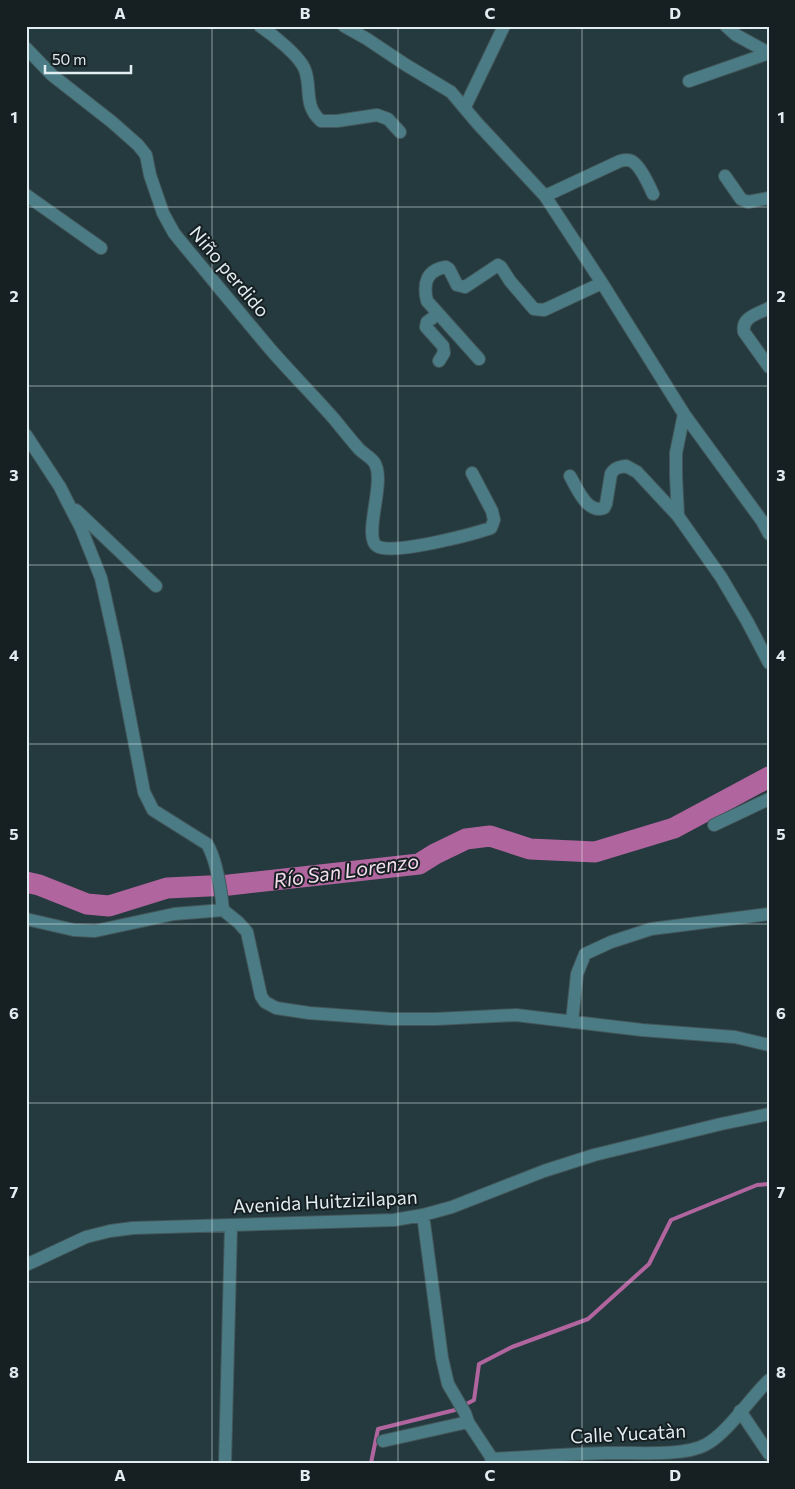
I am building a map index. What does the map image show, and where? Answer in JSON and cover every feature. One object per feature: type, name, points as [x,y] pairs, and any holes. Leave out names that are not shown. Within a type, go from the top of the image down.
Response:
[{"type":"street","points":[[260,26],[302,63],[306,72],[309,103],[313,115],[321,121],[336,121],[377,115],[388,119],[400,132]]},
{"type":"street","points":[[344,26],[451,92],[545,196],[684,414],[765,520],[769,534]]},
{"type":"street","points":[[465,107],[504,26]]},
{"type":"street","points":[[726,26],[736,35],[769,53]]},
{"type":"street","name":"Niño perdido","points":[[26,48],[52,75],[138,145],[146,155],[150,175],[163,213],[174,233],[271,350],[360,450],[374,462],[378,471],[372,531],[372,540],[375,545],[386,549],[420,545],[466,536],[491,528],[494,520],[492,511],[472,473]]},
{"type":"street","points":[[689,81],[769,53]]},
{"type":"street","points":[[545,196],[620,161],[628,160],[638,167],[653,194]]},
{"type":"street","points":[[725,176],[741,199],[748,202],[769,198]]},
{"type":"street","points":[[26,195],[101,248]]},
{"type":"street","points":[[479,359],[427,301],[424,290],[426,280],[432,273],[446,267],[449,269],[457,285],[465,287],[498,265],[534,310],[540,311],[602,283]]},
{"type":"street","points":[[769,308],[747,319],[743,328],[769,367]]},
{"type":"street","points":[[438,314],[427,322],[426,327],[443,346],[444,353],[439,361]]},
{"type":"street","points":[[678,516],[676,453],[684,414]]},
{"type":"street","points":[[26,435],[60,487],[81,528],[101,578],[144,792],[153,810],[207,844],[212,853],[222,904],[247,932],[261,996],[265,1002],[276,1008],[309,1013],[391,1019],[516,1016],[642,1030],[735,1037],[769,1045]]},
{"type":"street","points":[[570,476],[588,504],[594,509],[599,510],[604,508],[606,504],[613,470],[626,466],[637,472],[678,516],[726,584],[748,621],[769,663]]},
{"type":"street","points":[[67,501],[156,586]]},
{"type":"street","points":[[714,825],[769,800]]},
{"type":"street","points":[[26,919],[74,930],[95,931],[222,904]]},
{"type":"street","points":[[572,1022],[577,974],[585,954],[611,942],[651,929],[769,914]]},
{"type":"street","name":"Avenida Huitzizilapan","points":[[26,1265],[86,1237],[110,1231],[134,1228],[394,1220],[423,1215],[452,1207],[544,1171],[594,1155],[769,1114]]},
{"type":"street","points":[[423,1215],[442,1358],[448,1384],[493,1461]]},
{"type":"street","points":[[225,1463],[231,1226]]},
{"type":"street","name":"Calle Yucatàn","points":[[493,1461],[606,1453],[664,1453],[694,1450],[706,1445],[723,1431],[769,1380]]},
{"type":"street","points":[[740,1411],[769,1454]]},
{"type":"street","points":[[383,1441],[467,1417]]},
{"type":"waterway","name":"Río San Lorenzo","points":[[26,882],[39,885],[87,904],[109,906],[167,888],[229,885],[419,864],[466,839],[490,836],[530,849],[595,852],[674,828],[769,777]]},
{"type":"waterway","points":[[371,1463],[378,1429],[455,1410],[474,1400],[479,1364],[512,1347],[588,1319],[649,1264],[671,1220],[757,1185],[769,1184]]}]
